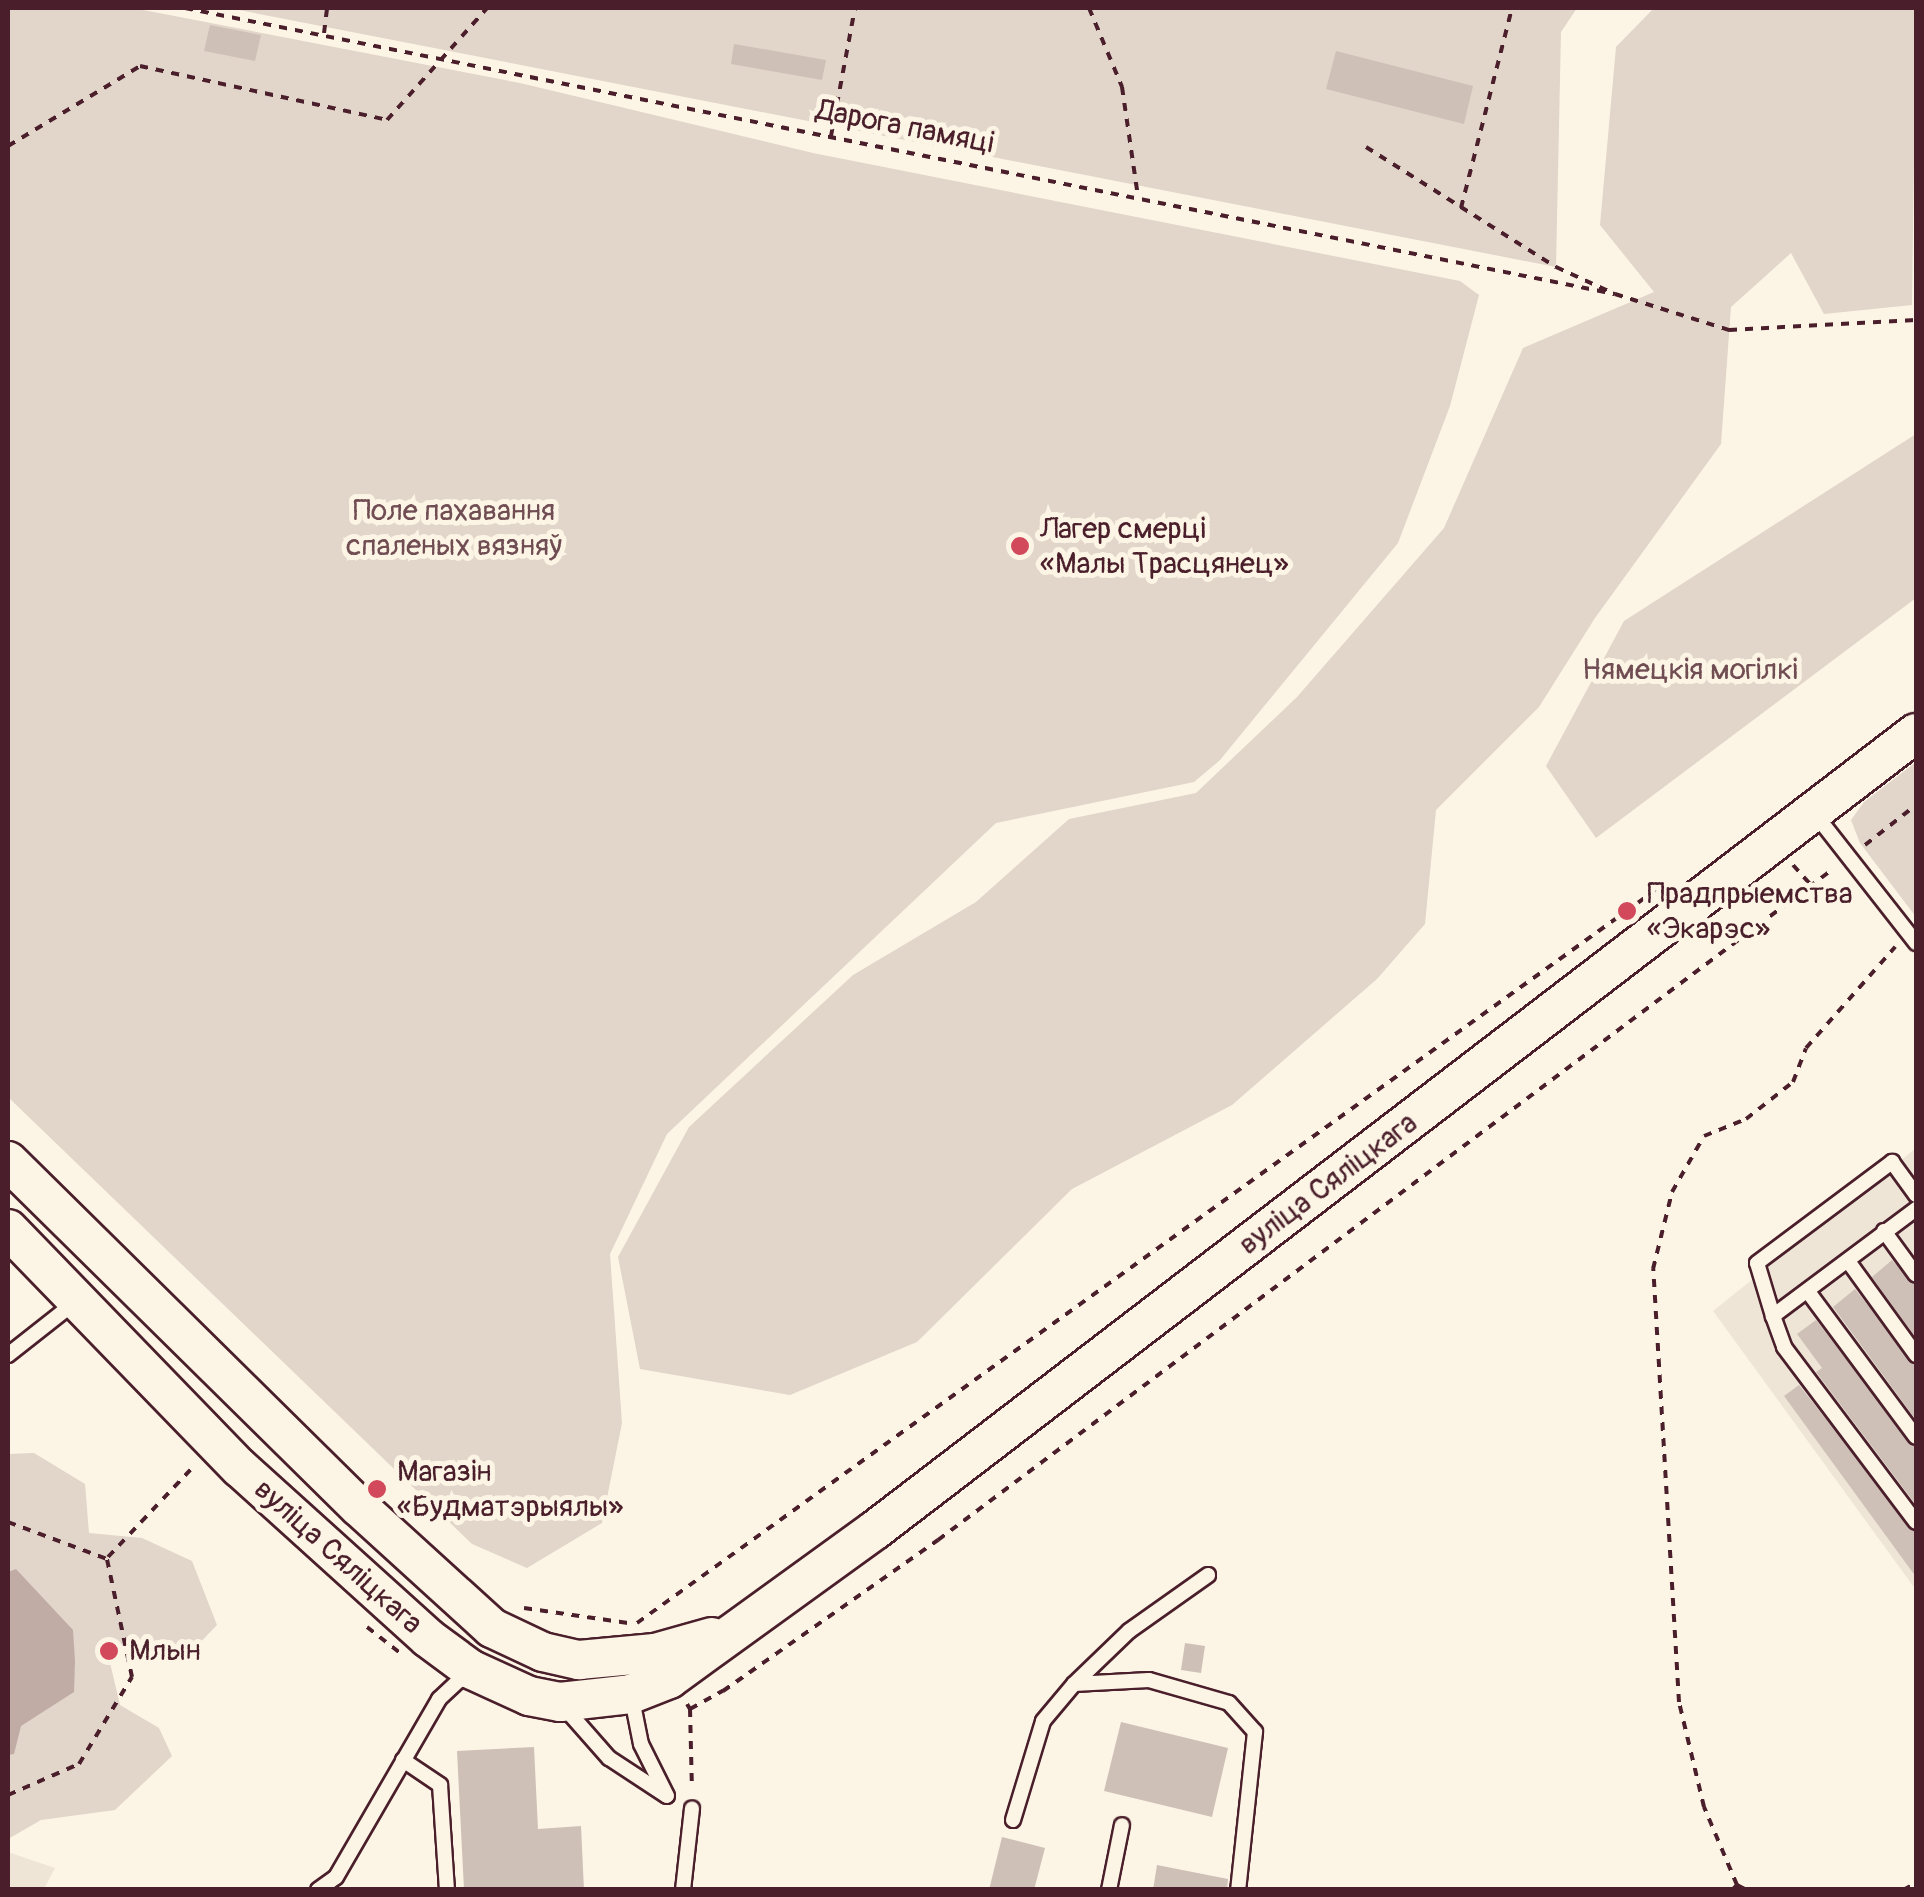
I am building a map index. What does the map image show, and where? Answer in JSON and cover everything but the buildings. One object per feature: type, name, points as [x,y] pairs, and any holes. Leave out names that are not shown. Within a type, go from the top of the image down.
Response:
[{"type":"main road","name":"вуліца Сяліцкага","points":[[8,1229],[240,1468],[470,1670],[504,1688],[560,1702],[630,1694],[671,1681],[1916,733]]},
{"type":"main road","name":"вуліца Сяліцкага","points":[[8,1160],[278,1428],[492,1628],[543,1652],[671,1681]]},
{"type":"main road","points":[[240,1468],[278,1428]]},
{"type":"lane","points":[[1812,811],[1912,938]]},
{"type":"lane","points":[[1916,1195],[1892,1162],[1757,1263],[1784,1347],[1916,1522]]},
{"type":"lane","points":[[1773,1316],[1810,1292],[1916,1208]]},
{"type":"lane","points":[[1884,1231],[1916,1275]]},
{"type":"lane","points":[[1848,1262],[1916,1354]]},
{"type":"lane","points":[[1810,1292],[1916,1438]]},
{"type":"lane","points":[[8,1355],[80,1299]]},
{"type":"lane","points":[[1013,1820],[1044,1720],[1116,1642],[1208,1575]]},
{"type":"lane","points":[[318,1890],[336,1877],[439,1699],[470,1670]]},
{"type":"lane","points":[[1074,1684],[1149,1680],[1229,1704],[1248,1716],[1256,1732],[1238,1890]]},
{"type":"lane","points":[[560,1702],[609,1758],[667,1796],[641,1744],[630,1694]]},
{"type":"lane","points":[[404,1760],[440,1785],[447,1890]]},
{"type":"lane","points":[[683,1890],[692,1808]]},
{"type":"lane","points":[[1110,1890],[1122,1825]]},
{"type":"path","name":"Дарога памяці","points":[[185,8],[447,56],[1615,294]]},
{"type":"path","points":[[324,34],[327,8]]},
{"type":"path","points":[[8,146],[140,66],[387,120],[487,8]]},
{"type":"path","points":[[832,136],[855,8]]},
{"type":"path","points":[[1089,8],[1122,87],[1138,197]]},
{"type":"path","points":[[1461,208],[1512,8]]},
{"type":"path","points":[[1366,148],[1461,208],[1615,294],[1729,330],[1916,320]]},
{"type":"path","points":[[671,1681],[1092,1428],[1916,805]]},
{"type":"path","points":[[692,1808],[671,1681],[635,1624],[1671,880]]},
{"type":"path","points":[[1747,1890],[1734,1888],[1704,1807],[1679,1702],[1653,1269],[1672,1192],[1704,1136],[1746,1119],[1793,1082],[1806,1048],[1842,1001],[1912,938]]},
{"type":"path","points":[[107,1559],[197,1463]]},
{"type":"path","points":[[8,1522],[107,1559]]},
{"type":"path","points":[[8,1796],[79,1764],[132,1677],[107,1559]]},
{"type":"path","points":[[1903,1890],[1916,1883]]},
{"type":"shaded area","points":[[1916,1148],[1916,1590],[1713,1311]]},
{"type":"shaded area","points":[[16,1569],[73,1630],[74,1692],[21,1726],[14,1754],[8,1755],[8,1572]]},
{"type":"shaded area","points":[[8,1852],[55,1868],[44,1889],[8,1889]]},
{"type":"green space","name":"Поле пахавання спаленых вязняў","points":[[8,8],[133,8],[520,83],[813,153],[1460,281],[1479,295],[1450,406],[1398,543],[1220,760],[1194,782],[996,823],[667,1134],[610,1254],[622,1423],[602,1523],[527,1568],[472,1544],[8,1097]]},
{"type":"green space","points":[[229,8],[1577,8],[1561,32],[1556,267]]},
{"type":"green space","points":[[1654,8],[1916,8],[1912,305],[1824,314],[1791,253],[1731,307],[1721,444],[1595,618],[1539,707],[1436,810],[1425,924],[1377,979],[1232,1105],[1072,1189],[917,1342],[790,1395],[640,1369],[618,1257],[689,1127],[853,975],[976,902],[1069,819],[1196,793],[1297,697],[1444,528],[1523,348],[1654,292],[1600,225],[1616,47]]},
{"type":"green space","name":"Нямецкія могілкі","points":[[1916,434],[1916,598],[1596,838],[1546,766],[1624,621]]},
{"type":"green space","points":[[1916,762],[1916,917],[1860,843],[1851,820],[1864,802]]},
{"type":"green space","points":[[34,1453],[85,1484],[89,1533],[142,1538],[192,1561],[217,1625],[193,1650],[134,1643],[107,1650],[120,1705],[159,1728],[172,1756],[115,1810],[41,1820],[8,1839],[8,1454]]},
{"type":"place","name":"Лагер смерці «Малы Трасцянец»","points":[[1020,546]]},
{"type":"place","name":"Прадпрыемства «Экарэс»","points":[[1627,911]]},
{"type":"place","name":"Магазін «Будматэрыялы»","points":[[377,1489]]},
{"type":"place","name":"Млын","points":[[109,1651]]}]
